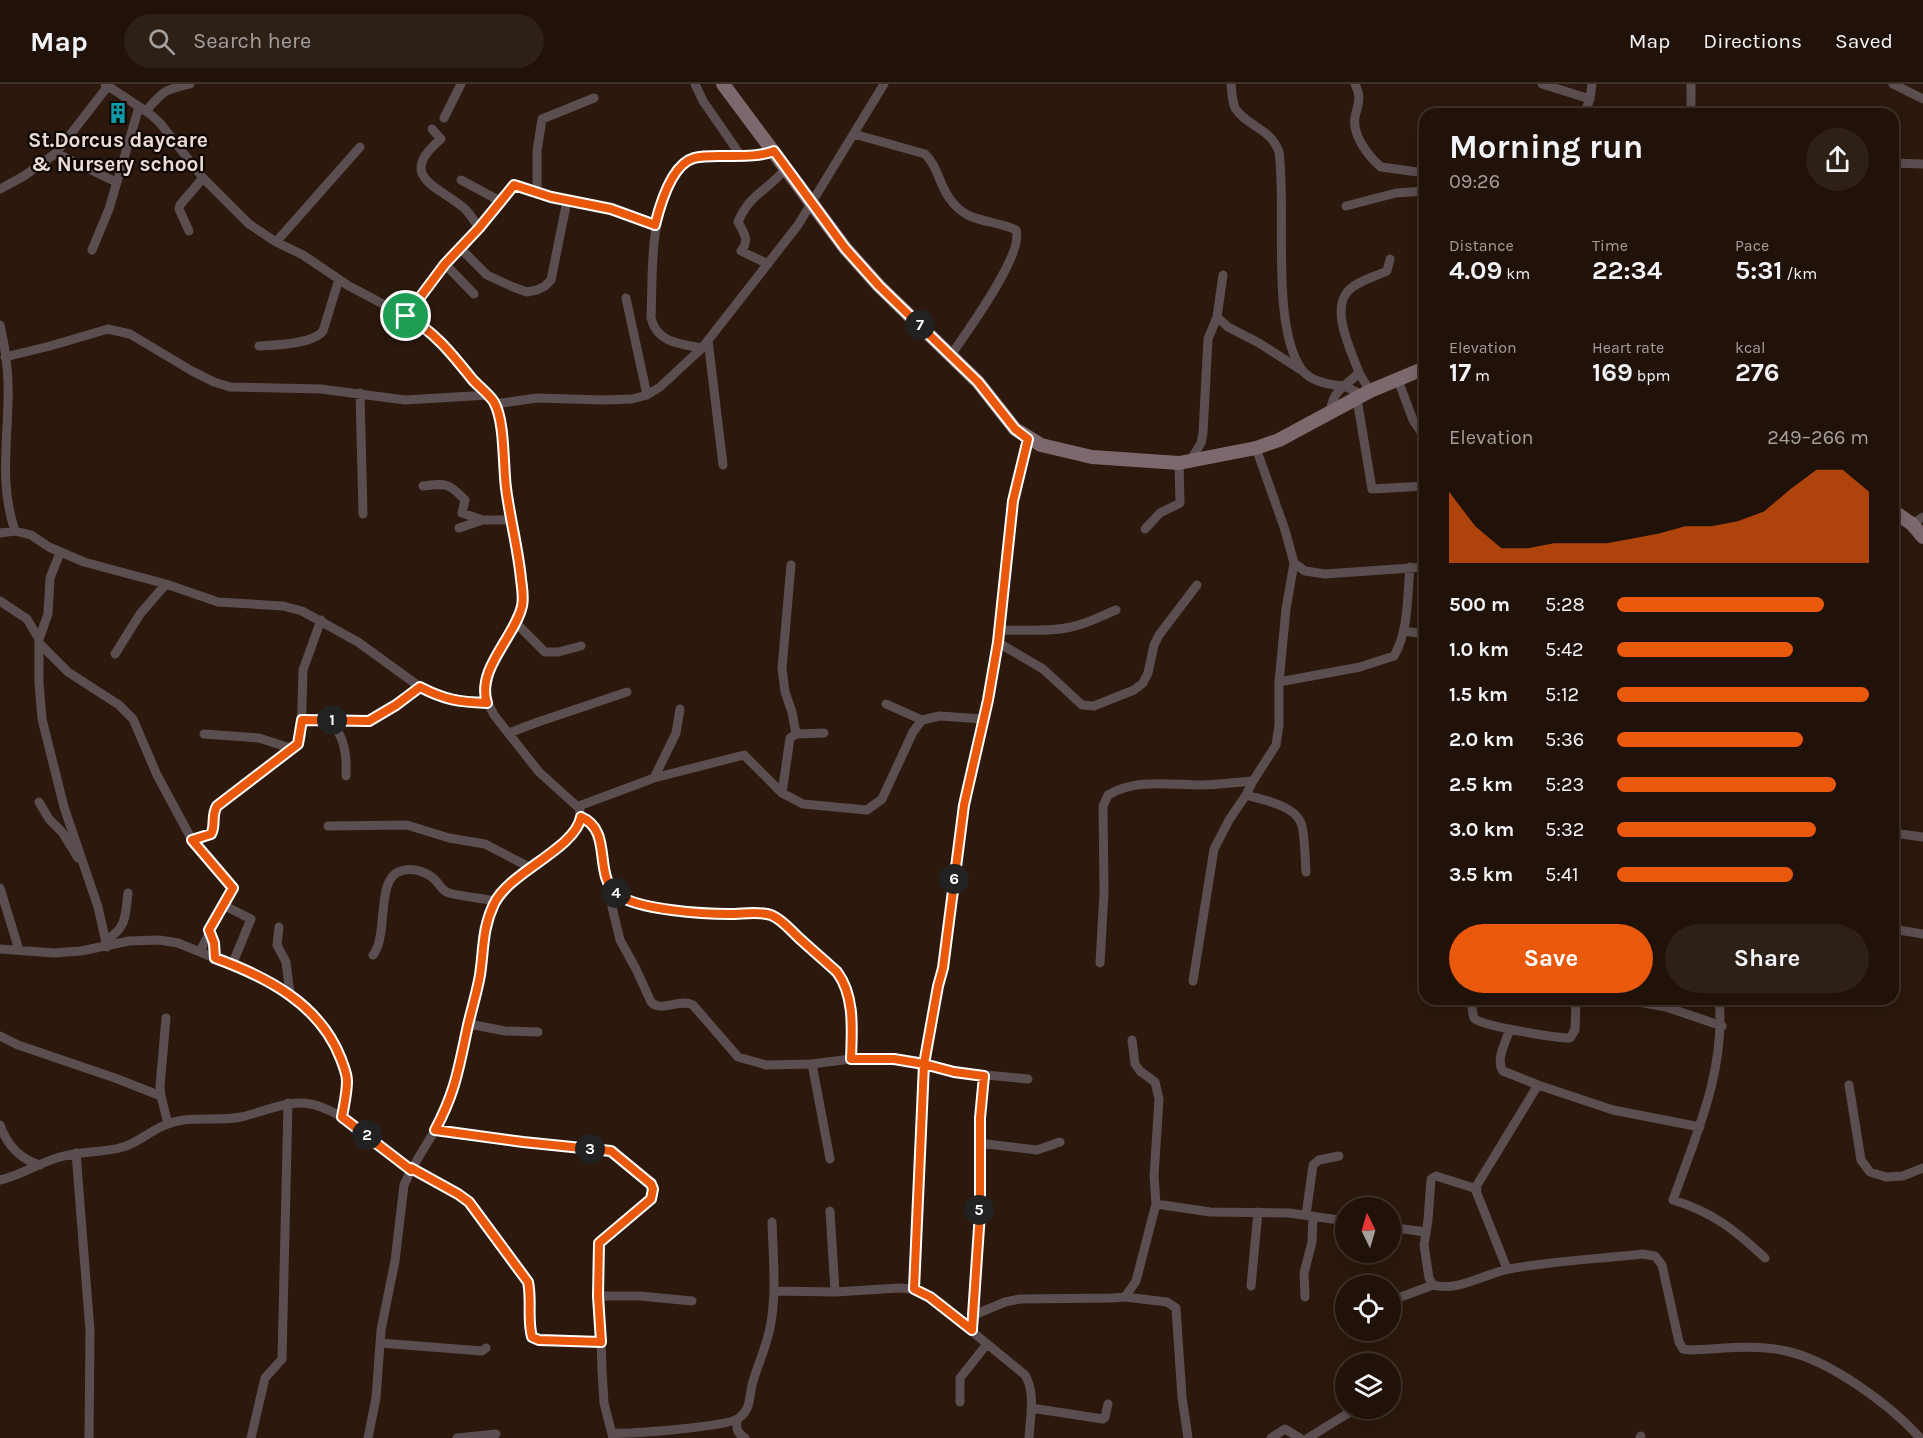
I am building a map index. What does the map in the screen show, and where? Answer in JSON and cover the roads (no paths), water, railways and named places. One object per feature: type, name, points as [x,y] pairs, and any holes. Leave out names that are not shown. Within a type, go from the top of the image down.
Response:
[{"type":"street","points":[[92,250],[109,209],[116,182],[142,109],[164,91],[190,84]]},
{"type":"street","points":[[444,118],[461,84]]},
{"type":"street","points":[[695,84],[703,101],[741,156]]},
{"type":"street","points":[[723,84],[845,248],[879,286],[978,382],[1015,429],[1041,445],[1092,457],[1184,462],[1256,448],[1279,440],[1364,395],[1419,371]]},
{"type":"street","points":[[5,357],[50,346],[99,330],[116,330],[130,334],[214,382],[230,387],[321,389],[405,400],[537,398],[604,400],[632,399],[647,395],[660,387],[705,344],[768,264],[812,203],[884,84]]},
{"type":"street","points":[[1231,84],[1234,105],[1238,111],[1270,136],[1279,152],[1283,292],[1287,334],[1303,372]]},
{"type":"street","points":[[1355,84],[1360,100],[1355,120],[1359,141],[1381,167],[1419,172]]},
{"type":"street","points":[[1542,84],[1590,99]]},
{"type":"street","points":[[1586,108],[1592,84]]},
{"type":"street","points":[[1690,108],[1691,84]]},
{"type":"street","points":[[0,189],[24,176],[56,153],[106,85],[160,123],[203,178],[249,224],[339,279],[421,324],[438,339],[492,400],[500,423],[506,489],[523,596],[516,623],[502,644],[490,670],[485,697],[487,703],[539,772],[579,806],[581,817],[579,825],[570,836],[509,885],[495,901],[484,928],[481,970],[454,1091],[435,1130],[411,1169],[402,1193],[395,1261],[381,1330],[376,1398],[368,1438]]},
{"type":"street","points":[[1897,85],[1923,99]]},
{"type":"street","points":[[537,193],[538,136],[542,119],[594,98]]},
{"type":"street","points":[[432,129],[441,139],[430,148],[422,160],[421,169],[428,183],[466,210],[479,228]]},
{"type":"street","points":[[854,134],[925,154],[932,160],[951,201],[963,212],[977,221],[1016,230],[1018,236],[1016,244],[1003,274],[986,305],[951,355]]},
{"type":"street","points":[[276,242],[360,147]]},
{"type":"street","points":[[705,344],[665,338],[657,334],[653,326],[651,318],[655,225],[666,191],[686,160],[696,157],[766,154],[774,151]]},
{"type":"street","points":[[56,153],[116,182]]},
{"type":"street","points":[[1899,163],[1923,164]]},
{"type":"street","points":[[768,264],[741,251],[747,239],[738,222],[747,203],[765,186],[778,178],[786,168]]},
{"type":"street","points":[[189,231],[179,209],[180,205],[203,178]]},
{"type":"street","points":[[461,180],[500,201]]},
{"type":"street","points":[[406,316],[445,264],[479,228],[514,185],[567,201],[611,209],[655,225]]},
{"type":"street","points":[[1346,206],[1396,193],[1419,191]]},
{"type":"street","points":[[460,248],[487,275],[513,287],[527,292],[545,286],[551,280],[567,201]]},
{"type":"street","points":[[1390,259],[1387,271],[1355,285],[1347,292],[1342,302],[1341,312],[1346,340],[1359,373],[1364,395],[1372,489],[1419,486]]},
{"type":"street","points":[[445,264],[474,294]]},
{"type":"street","points":[[1145,529],[1160,513],[1180,503],[1184,462],[1201,443],[1208,339],[1217,317],[1222,275]]},
{"type":"street","points":[[260,346],[300,341],[320,335],[339,279]]},
{"type":"street","points":[[626,298],[647,395]]},
{"type":"street","points":[[1217,317],[1228,327],[1259,343],[1303,372],[1327,384],[1344,386],[1364,395]]},
{"type":"street","points":[[0,325],[8,403],[4,502],[15,531]]},
{"type":"street","points":[[705,344],[723,465]]},
{"type":"street","points":[[1330,413],[1332,399],[1336,392],[1359,373]]},
{"type":"street","points":[[1398,380],[1413,420],[1419,429]]},
{"type":"street","points":[[360,393],[363,514]]},
{"type":"street","points":[[914,1289],[924,1064],[943,968],[964,805],[998,642],[1013,501],[1028,439]]},
{"type":"street","points":[[1193,981],[1213,855],[1218,839],[1276,746],[1279,725],[1286,609],[1294,563],[1285,530],[1256,448]]},
{"type":"street","points":[[423,486],[445,484],[450,486],[465,500],[462,513],[483,520],[512,520]]},
{"type":"street","points":[[1899,513],[1917,520],[1923,537]]},
{"type":"street","points":[[459,528],[483,520]]},
{"type":"street","points":[[0,533],[15,531],[31,535],[60,553],[84,562],[166,584],[218,602],[283,606],[303,611],[358,642],[420,687],[450,700],[487,703]]},
{"type":"street","points":[[60,553],[50,578],[48,614],[39,641],[42,720],[64,807],[98,907],[106,944]]},
{"type":"street","points":[[1294,563],[1305,571],[1324,574],[1419,567]]},
{"type":"street","points":[[791,565],[782,668],[785,692],[796,734]]},
{"type":"street","points":[[1280,682],[1381,661],[1394,656],[1401,644],[1404,631],[1410,567]]},
{"type":"street","points":[[115,654],[140,614],[166,584]]},
{"type":"street","points":[[998,642],[1043,669],[1082,705],[1094,706],[1134,690],[1143,683],[1159,635],[1197,585]]},
{"type":"street","points":[[0,601],[27,619],[39,641],[68,672],[119,705],[134,719],[157,775],[192,840],[233,888],[200,951]]},
{"type":"street","points":[[999,630],[1071,627],[1116,610]]},
{"type":"street","points":[[192,840],[211,834],[214,811],[217,806],[298,744],[301,738],[303,670],[321,620]]},
{"type":"street","points":[[516,623],[545,652],[558,652],[581,646]]},
{"type":"street","points":[[1404,631],[1419,633]]},
{"type":"street","points":[[302,720],[369,721],[420,687]]},
{"type":"street","points":[[509,733],[627,692]]},
{"type":"street","points":[[886,704],[922,720],[940,716],[983,719]]},
{"type":"street","points":[[654,778],[676,733],[680,710]]},
{"type":"street","points":[[323,720],[335,729],[343,742],[347,762],[346,776]]},
{"type":"street","points":[[579,806],[654,778],[744,754],[782,793],[803,804],[867,810],[882,799],[922,720]]},
{"type":"street","points":[[204,734],[259,738],[294,747]]},
{"type":"street","points":[[782,793],[789,740],[796,734],[825,734]]},
{"type":"street","points":[[1100,963],[1104,893],[1103,806],[1108,795],[1131,785],[1171,783],[1201,785],[1253,781]]},
{"type":"street","points":[[1246,795],[1278,804],[1296,816],[1302,824],[1306,872]]},
{"type":"street","points":[[39,802],[49,819],[62,832],[85,871]]},
{"type":"street","points":[[581,817],[593,825],[598,832],[620,940],[651,1002],[655,1006],[688,1002],[693,1005],[738,1057],[766,1065],[812,1064],[851,1059],[894,1059],[954,1072],[1028,1079]]},
{"type":"street","points":[[328,826],[407,825],[449,838],[485,843],[531,868]]},
{"type":"street","points":[[1899,834],[1923,837]]},
{"type":"street","points":[[373,955],[380,943],[386,889],[399,871],[409,870],[429,875],[447,892],[495,901]]},
{"type":"street","points":[[610,887],[618,895],[644,906],[726,914],[765,914],[782,921],[844,981],[852,1024],[851,1059]]},
{"type":"street","points":[[0,888],[19,950]]},
{"type":"street","points":[[106,944],[122,927],[128,893]]},
{"type":"street","points":[[224,905],[251,919],[232,964]]},
{"type":"street","points":[[279,927],[277,945],[286,962],[290,994]]},
{"type":"street","points":[[209,930],[214,943],[215,958]]},
{"type":"street","points":[[1899,930],[1923,934]]},
{"type":"street","points":[[0,949],[54,953],[81,951],[129,941],[159,940],[200,951],[261,977],[307,1007],[336,1047],[347,1080],[342,1117]]},
{"type":"street","points":[[1472,1005],[1475,1020],[1510,1029],[1570,1038],[1575,1030],[1576,1005]]},
{"type":"street","points":[[1660,1005],[1722,1026]]},
{"type":"street","points":[[1720,1005],[1722,1026],[1713,1084],[1673,1200],[1708,1213],[1737,1232],[1765,1258]]},
{"type":"street","points":[[166,1018],[161,1096],[168,1124]]},
{"type":"street","points":[[469,1024],[504,1031],[538,1032]]},
{"type":"street","points":[[1510,1029],[1500,1060],[1503,1071],[1613,1110],[1700,1127]]},
{"type":"street","points":[[0,1036],[18,1045],[161,1096]]},
{"type":"street","points":[[1125,1297],[1136,1281],[1156,1204],[1154,1176],[1158,1089],[1155,1082],[1140,1071],[1135,1064],[1132,1040]]},
{"type":"street","points":[[812,1064],[830,1159]]},
{"type":"street","points":[[972,1330],[980,1213],[979,1143],[984,1076]]},
{"type":"street","points":[[1507,1269],[1476,1189],[1478,1179],[1538,1085]]},
{"type":"street","points":[[1849,1085],[1861,1160],[1870,1172],[1886,1177],[1903,1176],[1923,1168]]},
{"type":"street","points":[[0,1180],[76,1153],[123,1147],[168,1124],[183,1120],[240,1117],[288,1103],[303,1102],[321,1106],[342,1117],[411,1169],[469,1202],[524,1276],[530,1290],[529,1323],[532,1337],[539,1340],[601,1342]]},
{"type":"street","points":[[251,1438],[265,1378],[282,1359],[288,1103]]},
{"type":"street","points":[[0,1125],[6,1138],[23,1159],[39,1165]]},
{"type":"street","points":[[435,1130],[611,1151],[651,1184],[653,1189],[651,1199],[599,1243],[598,1296],[604,1403],[612,1436],[737,1420],[748,1410],[752,1385],[770,1326],[775,1291],[772,1222]]},
{"type":"street","points":[[979,1143],[1037,1150],[1060,1142]]},
{"type":"street","points":[[76,1153],[90,1331],[89,1438]]},
{"type":"street","points":[[1305,1296],[1304,1273],[1312,1242],[1310,1215],[1312,1165],[1319,1160],[1339,1156]]},
{"type":"street","points":[[1433,1286],[1429,1278],[1424,1245],[1432,1177],[1476,1189]]},
{"type":"street","points":[[1156,1204],[1210,1212],[1258,1212],[1310,1215],[1335,1219]]},
{"type":"street","points":[[830,1211],[835,1292]]},
{"type":"street","points":[[1251,1286],[1258,1212]]},
{"type":"street","points":[[1401,1229],[1425,1232]]},
{"type":"street","points":[[1401,1297],[1433,1286],[1446,1287],[1467,1283],[1507,1269],[1642,1254],[1655,1256],[1662,1265],[1679,1342],[1683,1349],[1770,1349],[1805,1357],[1864,1389],[1907,1424],[1920,1438]]},
{"type":"street","points":[[775,1291],[835,1292],[914,1289],[930,1297],[1025,1375],[1030,1387],[1029,1438]]},
{"type":"street","points":[[598,1296],[640,1296],[692,1301]]},
{"type":"street","points":[[974,1315],[1005,1302],[1020,1299],[1125,1297],[1167,1302],[1176,1308],[1182,1397],[1188,1438]]},
{"type":"street","points":[[380,1342],[482,1351],[486,1347]]},
{"type":"street","points":[[960,1402],[960,1378],[987,1344]]},
{"type":"street","points":[[1031,1408],[1103,1419],[1108,1404]]},
{"type":"street","points":[[1308,1438],[1339,1419]]},
{"type":"street","points":[[737,1420],[736,1429],[739,1435],[745,1438]]},
{"type":"street","points":[[1271,1438],[1286,1430],[1300,1438]]},
{"type":"street","points":[[457,1438],[496,1434]]},
{"type":"place","name":"St.Dorcus daycare & Nursery school","points":[[118,113]]}]
